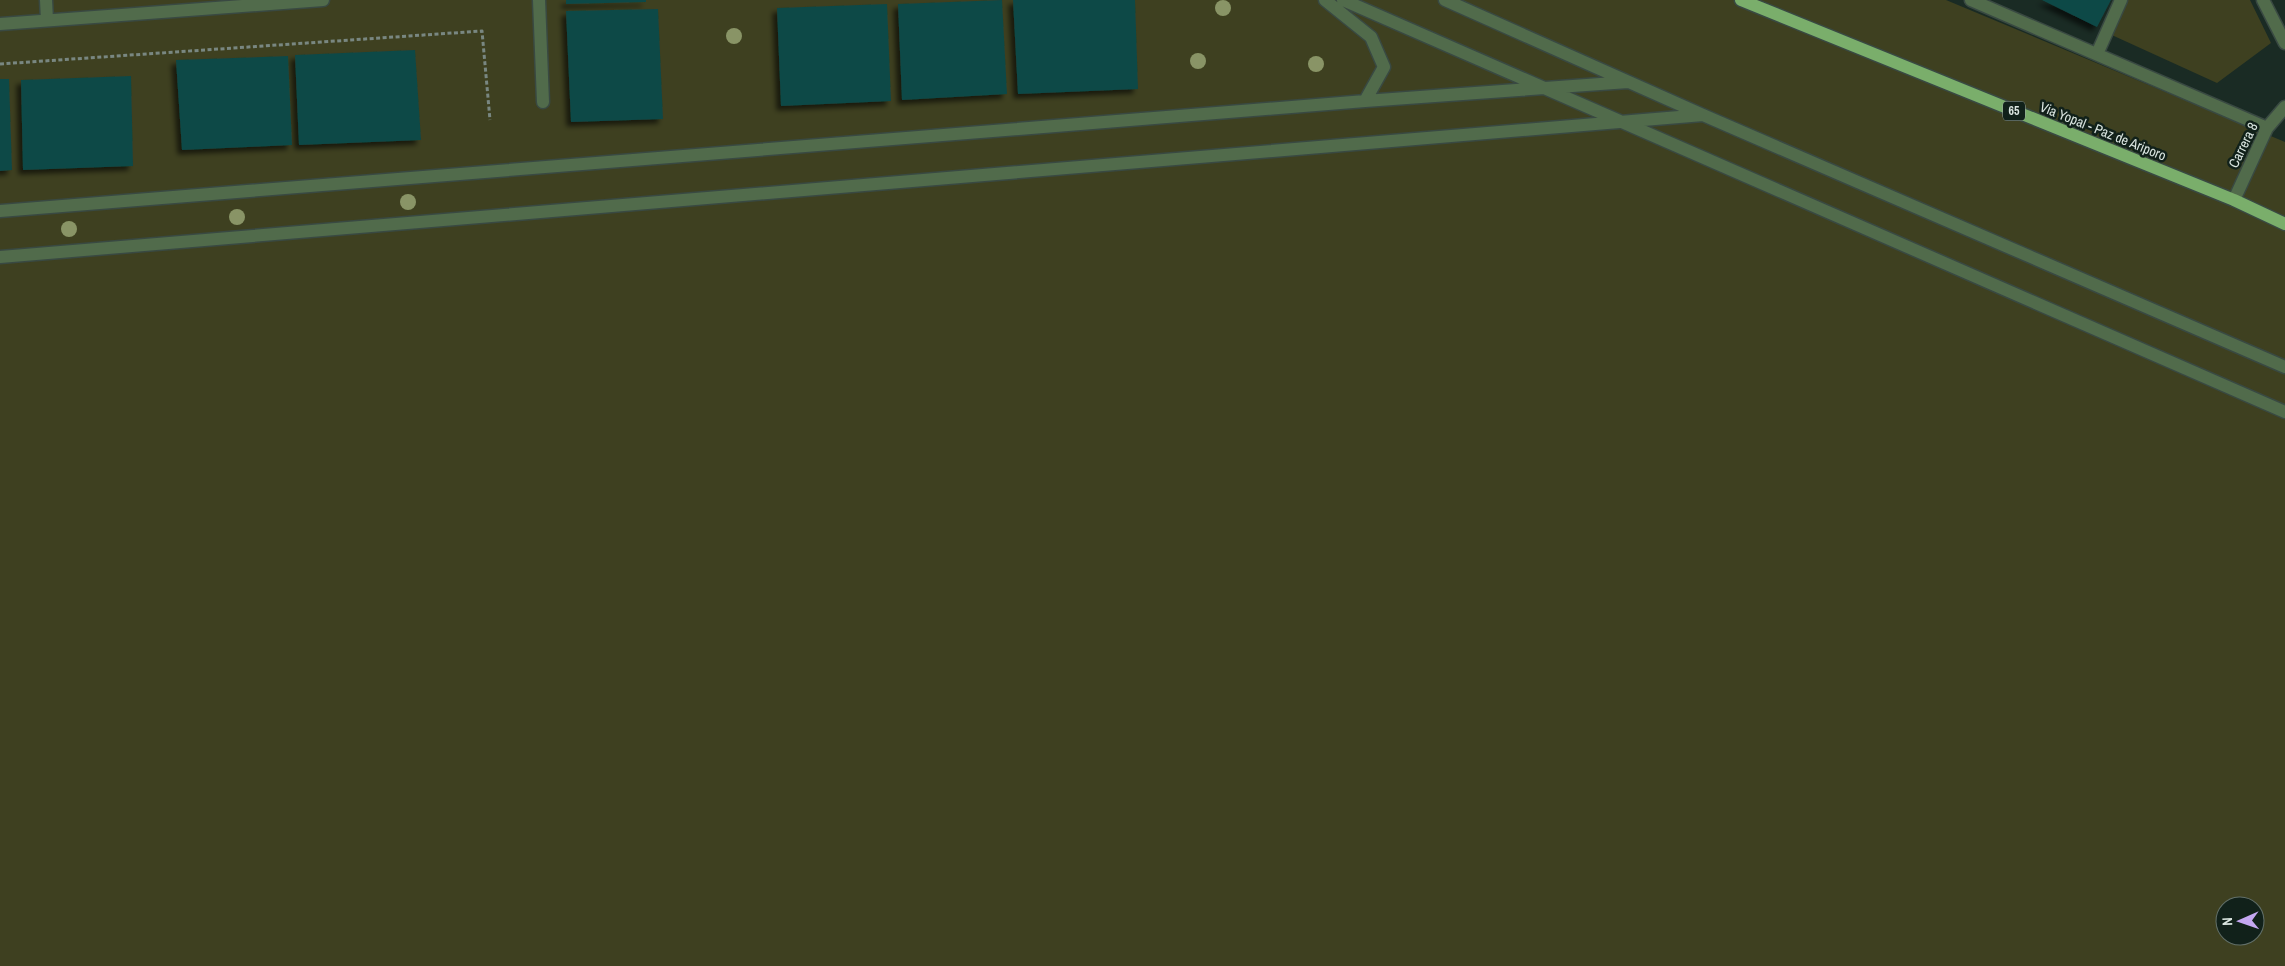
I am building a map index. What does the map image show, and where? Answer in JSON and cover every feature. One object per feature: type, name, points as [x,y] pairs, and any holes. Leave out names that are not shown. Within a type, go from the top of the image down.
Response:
[{"type":"main road","name":"Via Yopal - Paz de Ariporo","points":[[1741,0],[2234,200],[2285,224]]},
{"type":"street","points":[[46,0],[47,20]]},
{"type":"street","points":[[0,24],[323,0]]},
{"type":"street","points":[[539,0],[543,102]]},
{"type":"street","points":[[1325,0],[1371,37],[1384,67],[1365,101]]},
{"type":"street","points":[[1343,0],[2285,412]]},
{"type":"street","points":[[1445,0],[1703,116],[2285,367]]},
{"type":"street","points":[[1971,0],[2267,128]]},
{"type":"street","points":[[2097,54],[2121,0]]},
{"type":"street","points":[[2264,0],[2285,43]]},
{"type":"street","points":[[0,211],[1365,101],[1628,82]]},
{"type":"street","name":"Carrera 8","points":[[2234,200],[2267,128],[2285,107]]},
{"type":"street","points":[[0,258],[1620,121],[1703,116]]},
{"type":"path","points":[[0,64],[482,31],[490,120]]},
{"type":"green space","points":[[0,0],[1946,0],[2285,142],[2285,966],[0,966]]},
{"type":"green space","points":[[2117,0],[2250,0],[2271,43],[2217,83],[2103,31]]},
{"type":"building","points":[[566,0],[646,0],[646,2],[566,4]]},
{"type":"building","points":[[1002,0],[1007,94],[902,100],[898,4]]},
{"type":"building","points":[[1013,0],[1135,0],[1138,89],[1018,94]]},
{"type":"building","points":[[2042,0],[2111,0],[2097,27]]},
{"type":"building","points":[[887,4],[891,101],[781,106],[777,8]]},
{"type":"building","points":[[658,9],[663,119],[571,122],[566,11]]},
{"type":"building","points":[[415,50],[421,140],[299,145],[295,55]]},
{"type":"building","points":[[288,56],[292,145],[182,150],[176,60]]},
{"type":"building","points":[[131,76],[133,166],[23,170],[21,80]]},
{"type":"building","points":[[0,79],[9,79],[12,170],[0,171]]}]
